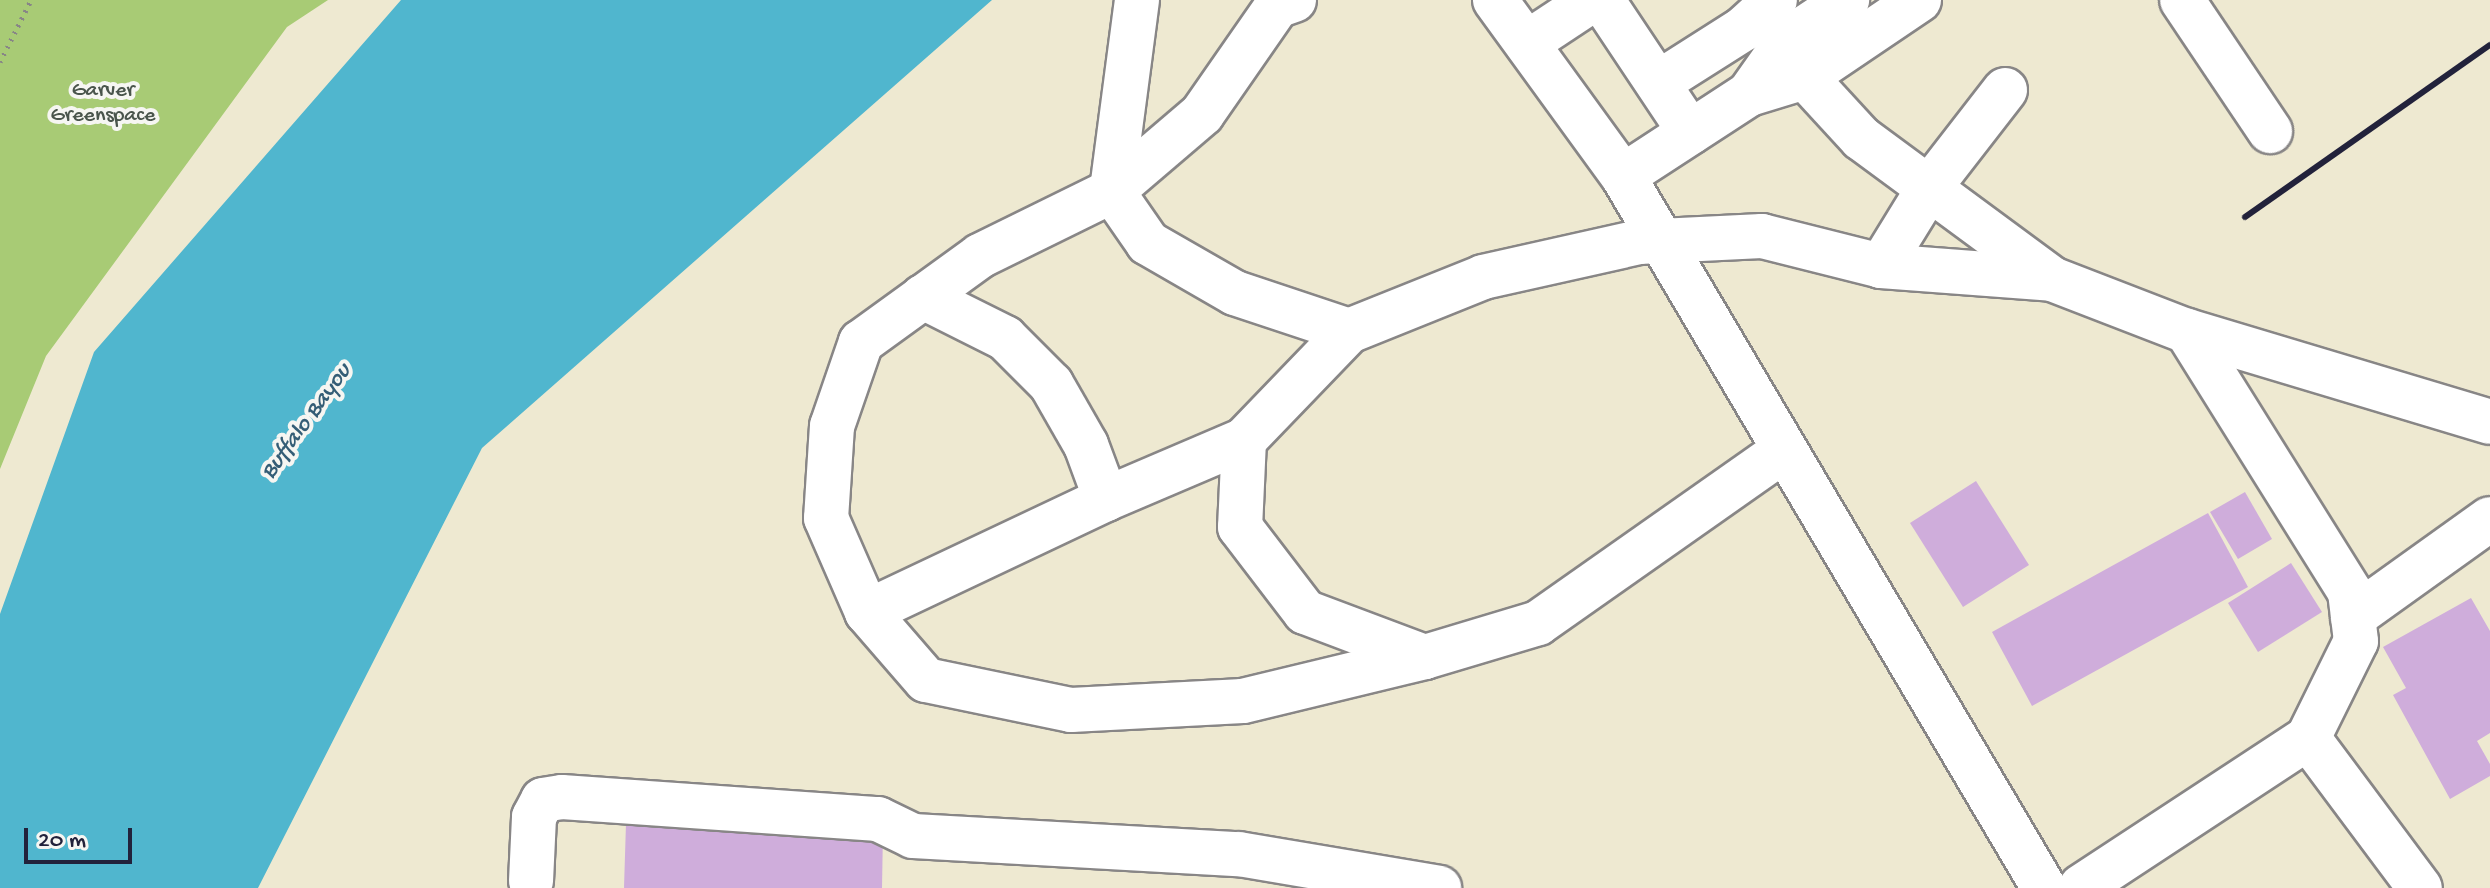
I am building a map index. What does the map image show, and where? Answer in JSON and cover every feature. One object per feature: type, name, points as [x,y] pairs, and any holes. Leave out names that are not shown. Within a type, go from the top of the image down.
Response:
[{"type":"lane","points":[[1137,0],[1112,191],[1148,243],[1235,293],[1349,331]]},
{"type":"lane","points":[[1294,0],[1277,6],[1202,114],[1112,191],[980,256],[861,342],[832,426],[826,518],[867,612],[926,680],[1071,710],[1243,701],[1425,657],[1538,623],[1783,451]]},
{"type":"lane","points":[[1495,0],[1623,176],[1783,451],[2065,885],[2308,738],[2356,641],[2350,592],[2187,331]]},
{"type":"lane","points":[[1527,43],[1592,0]]},
{"type":"lane","points":[[1602,0],[1690,132]]},
{"type":"lane","points":[[1658,83],[1743,29],[1775,0]]},
{"type":"lane","points":[[1749,94],[1788,39],[1847,0]]},
{"type":"lane","points":[[1623,176],[1749,94],[1805,77],[1919,0]]},
{"type":"lane","points":[[2182,0],[2270,131]]},
{"type":"lane","points":[[1805,77],[1861,138],[2052,279],[2187,331],[2490,422]]},
{"type":"lane","points":[[1881,266],[1929,188],[2005,90]]},
{"type":"lane","points":[[867,612],[1106,499],[1244,440],[1349,331],[1483,277],[1658,240],[1762,236],[1881,266],[2052,279]]},
{"type":"lane","points":[[923,297],[1005,338],[1051,384],[1086,445],[1106,499]]},
{"type":"lane","points":[[1244,440],[1240,527],[1305,612],[1425,657]]},
{"type":"lane","points":[[2353,617],[2490,519]]},
{"type":"lane","points":[[2308,738],[2420,888]]},
{"type":"lane","points":[[531,881],[534,817],[543,800],[562,797],[878,819],[913,836],[1439,888]]},
{"type":"path","points":[[0,62],[31,0]]},
{"type":"green space","name":"Garver Greenspace","points":[[0,0],[328,0],[287,27],[46,356],[0,469]]},
{"type":"water","name":"Buffalo Bayou","points":[[401,0],[992,0],[482,448],[258,888],[0,888],[0,614],[94,352]]},
{"type":"building","points":[[1976,481],[2029,565],[1963,607],[1910,523]]},
{"type":"building","points":[[2245,492],[2272,539],[2238,559],[2210,512]]},
{"type":"building","points":[[2208,513],[2248,587],[2032,706],[1992,632]]},
{"type":"building","points":[[2291,563],[2322,612],[2258,652],[2228,603]]},
{"type":"building","points":[[2471,598],[2490,631],[2490,733],[2477,741],[2490,764],[2490,776],[2450,799],[2393,695],[2406,688],[2383,647]]},
{"type":"building","points":[[626,823],[883,830],[882,888],[624,888]]},
{"type":"railway","points":[[2245,217],[2490,45]]}]
